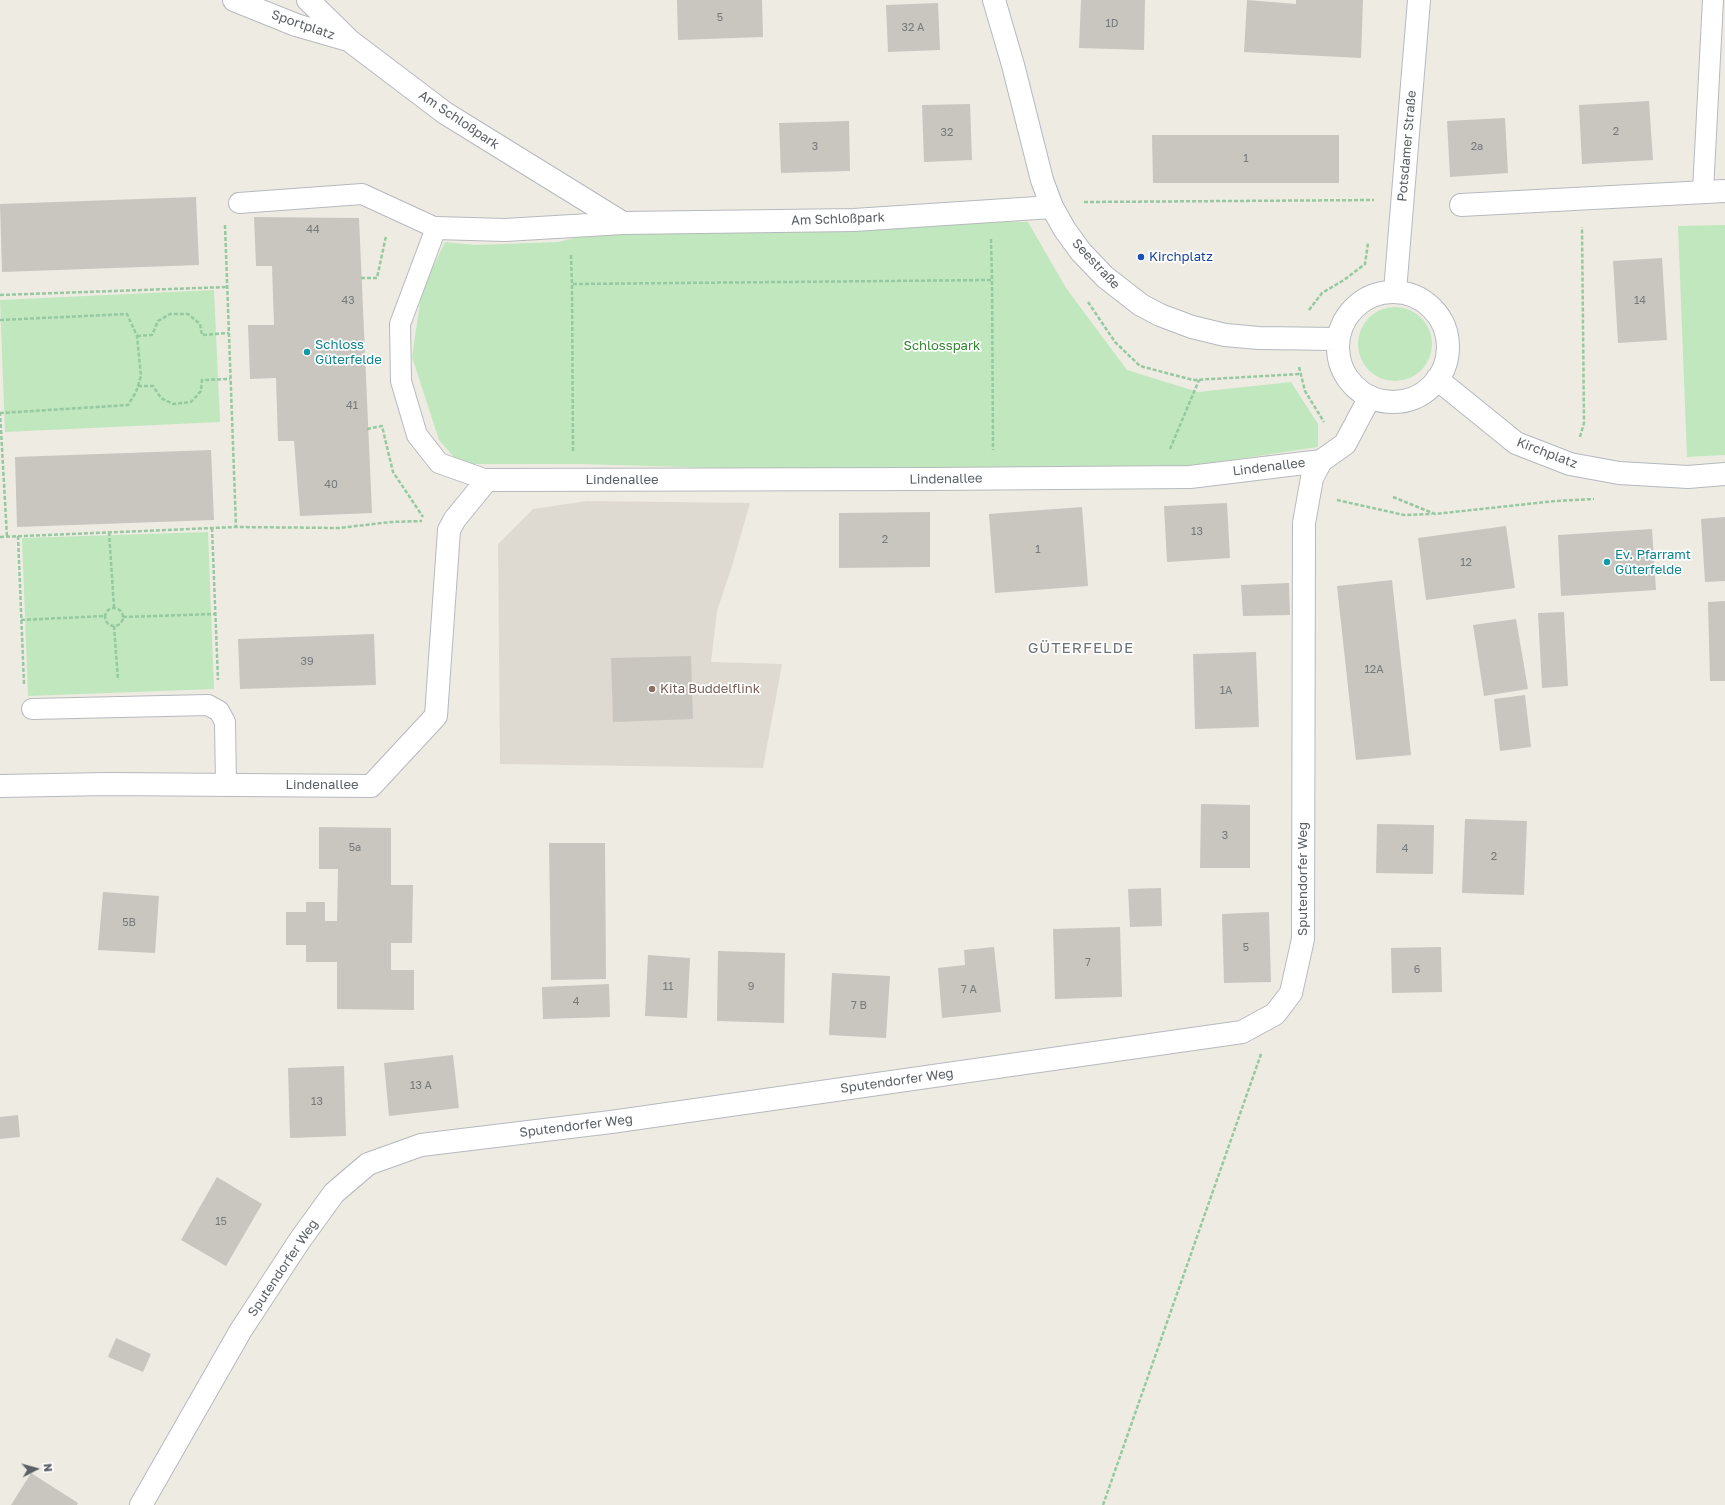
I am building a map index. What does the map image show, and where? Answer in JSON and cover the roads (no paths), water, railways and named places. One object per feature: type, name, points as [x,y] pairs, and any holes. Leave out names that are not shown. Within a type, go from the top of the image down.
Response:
[{"type":"street","name":"Sportplatz","points":[[234,0],[296,25],[350,41]]},
{"type":"street","name":"Am Schloßpark","points":[[308,0],[350,41],[445,113],[623,223]]},
{"type":"street","name":"Seestraße","points":[[994,0],[1013,65],[1042,180],[1052,207],[1065,230],[1082,252],[1105,277],[1124,293],[1160,315],[1192,328],[1225,335],[1259,338],[1338,339]]},
{"type":"street","name":"Potsdamer Straße","points":[[1395,291],[1419,0]]},
{"type":"street","points":[[1461,205],[1725,191]]},
{"type":"street","name":"Am Schloßpark","points":[[436,228],[505,230],[623,223],[854,220],[1052,207]]},
{"type":"street","points":[[1395,291],[1411,295],[1426,303],[1438,315],[1446,330],[1448,347],[1445,364],[1437,379],[1424,392],[1407,400],[1387,402],[1370,397],[1355,387],[1344,373],[1338,356],[1338,339],[1342,323],[1352,310],[1364,299],[1379,293],[1395,291]]},
{"type":"street","name":"Kirchplatz","points":[[1437,379],[1516,443],[1570,464],[1619,473],[1688,477],[1725,474]]},
{"type":"street","name":"Lindenallee","points":[[0,786],[107,784],[371,786],[436,716],[449,530],[454,519],[487,480],[1190,477],[1321,461],[1345,444],[1370,397]]},
{"type":"street","name":"Sputendorfer Weg","points":[[141,1505],[241,1330],[300,1240],[334,1193],[368,1164],[421,1145],[611,1122],[1242,1032],[1275,1014],[1291,994],[1303,939],[1304,523],[1312,478],[1321,461]]},
{"type":"lane","points":[[1703,191],[1713,0]]},
{"type":"lane","points":[[239,203],[362,194],[436,228]]},
{"type":"lane","name":"Lindenallee","points":[[436,228],[400,324],[401,381],[417,436],[439,463],[487,480]]},
{"type":"lane","points":[[32,709],[208,705],[219,711],[225,722],[226,785]]},
{"type":"place","name":"Kirchplatz","points":[[1141,257]]},
{"type":"place","name":"Schloss Güterfelde","points":[[307,352]]},
{"type":"place","name":"Ev. Pfarramt Güterfelde","points":[[1607,562]]},
{"type":"place","name":"Kita Buddelflink","points":[[652,689]]},
{"type":"district","name":"GÜTERFELDE","points":[[1081,648]]},
{"type":"park label","name":"Schlosspark","points":[[942,346]]}]
